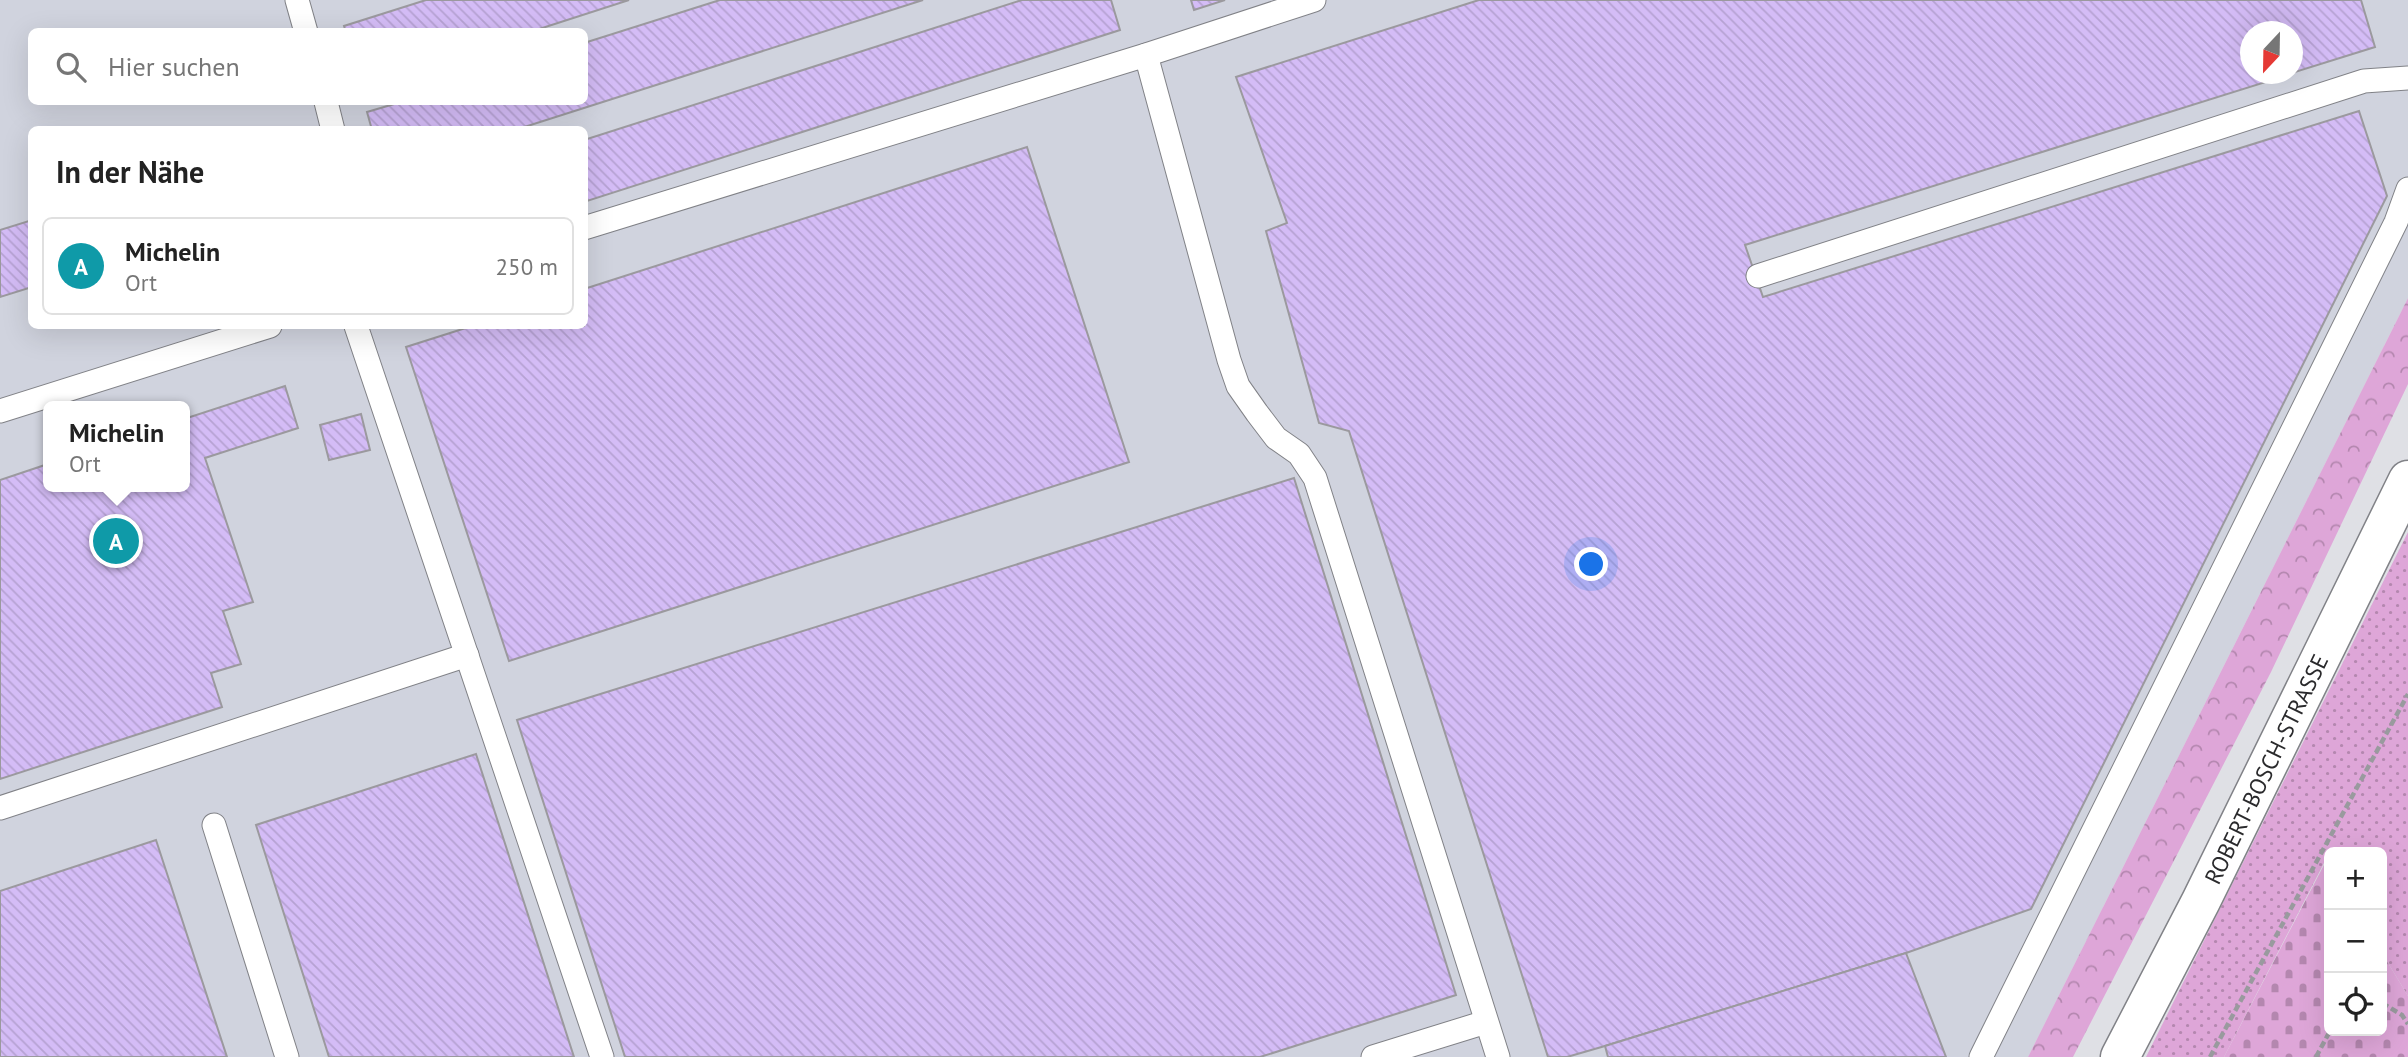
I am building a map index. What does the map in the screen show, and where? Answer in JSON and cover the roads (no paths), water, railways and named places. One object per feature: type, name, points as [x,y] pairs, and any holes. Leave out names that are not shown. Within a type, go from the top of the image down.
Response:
[{"type":"main road","name":"ROBERT-BOSCH-STRASSE","points":[[2120,1057],[2201,901],[2408,480]]},
{"type":"lane","points":[[297,0],[305,28]]},
{"type":"lane","points":[[588,227],[1146,55],[1314,0]]},
{"type":"lane","points":[[1146,55],[1238,386],[1276,438],[1299,454],[1315,478],[1498,1057]]},
{"type":"lane","points":[[1758,276],[2364,81],[2408,78]]},
{"type":"lane","points":[[327,105],[332,126]]},
{"type":"lane","points":[[1981,1057],[2396,222],[2408,189]]},
{"type":"lane","points":[[0,411],[260,329]]},
{"type":"lane","points":[[357,329],[602,1057]]},
{"type":"lane","points":[[0,808],[467,655]]},
{"type":"lane","points":[[214,825],[287,1057]]},
{"type":"lane","points":[[1373,1057],[1486,1022]]},
{"type":"place","name":"Michelin","points":[[116,541]]}]
